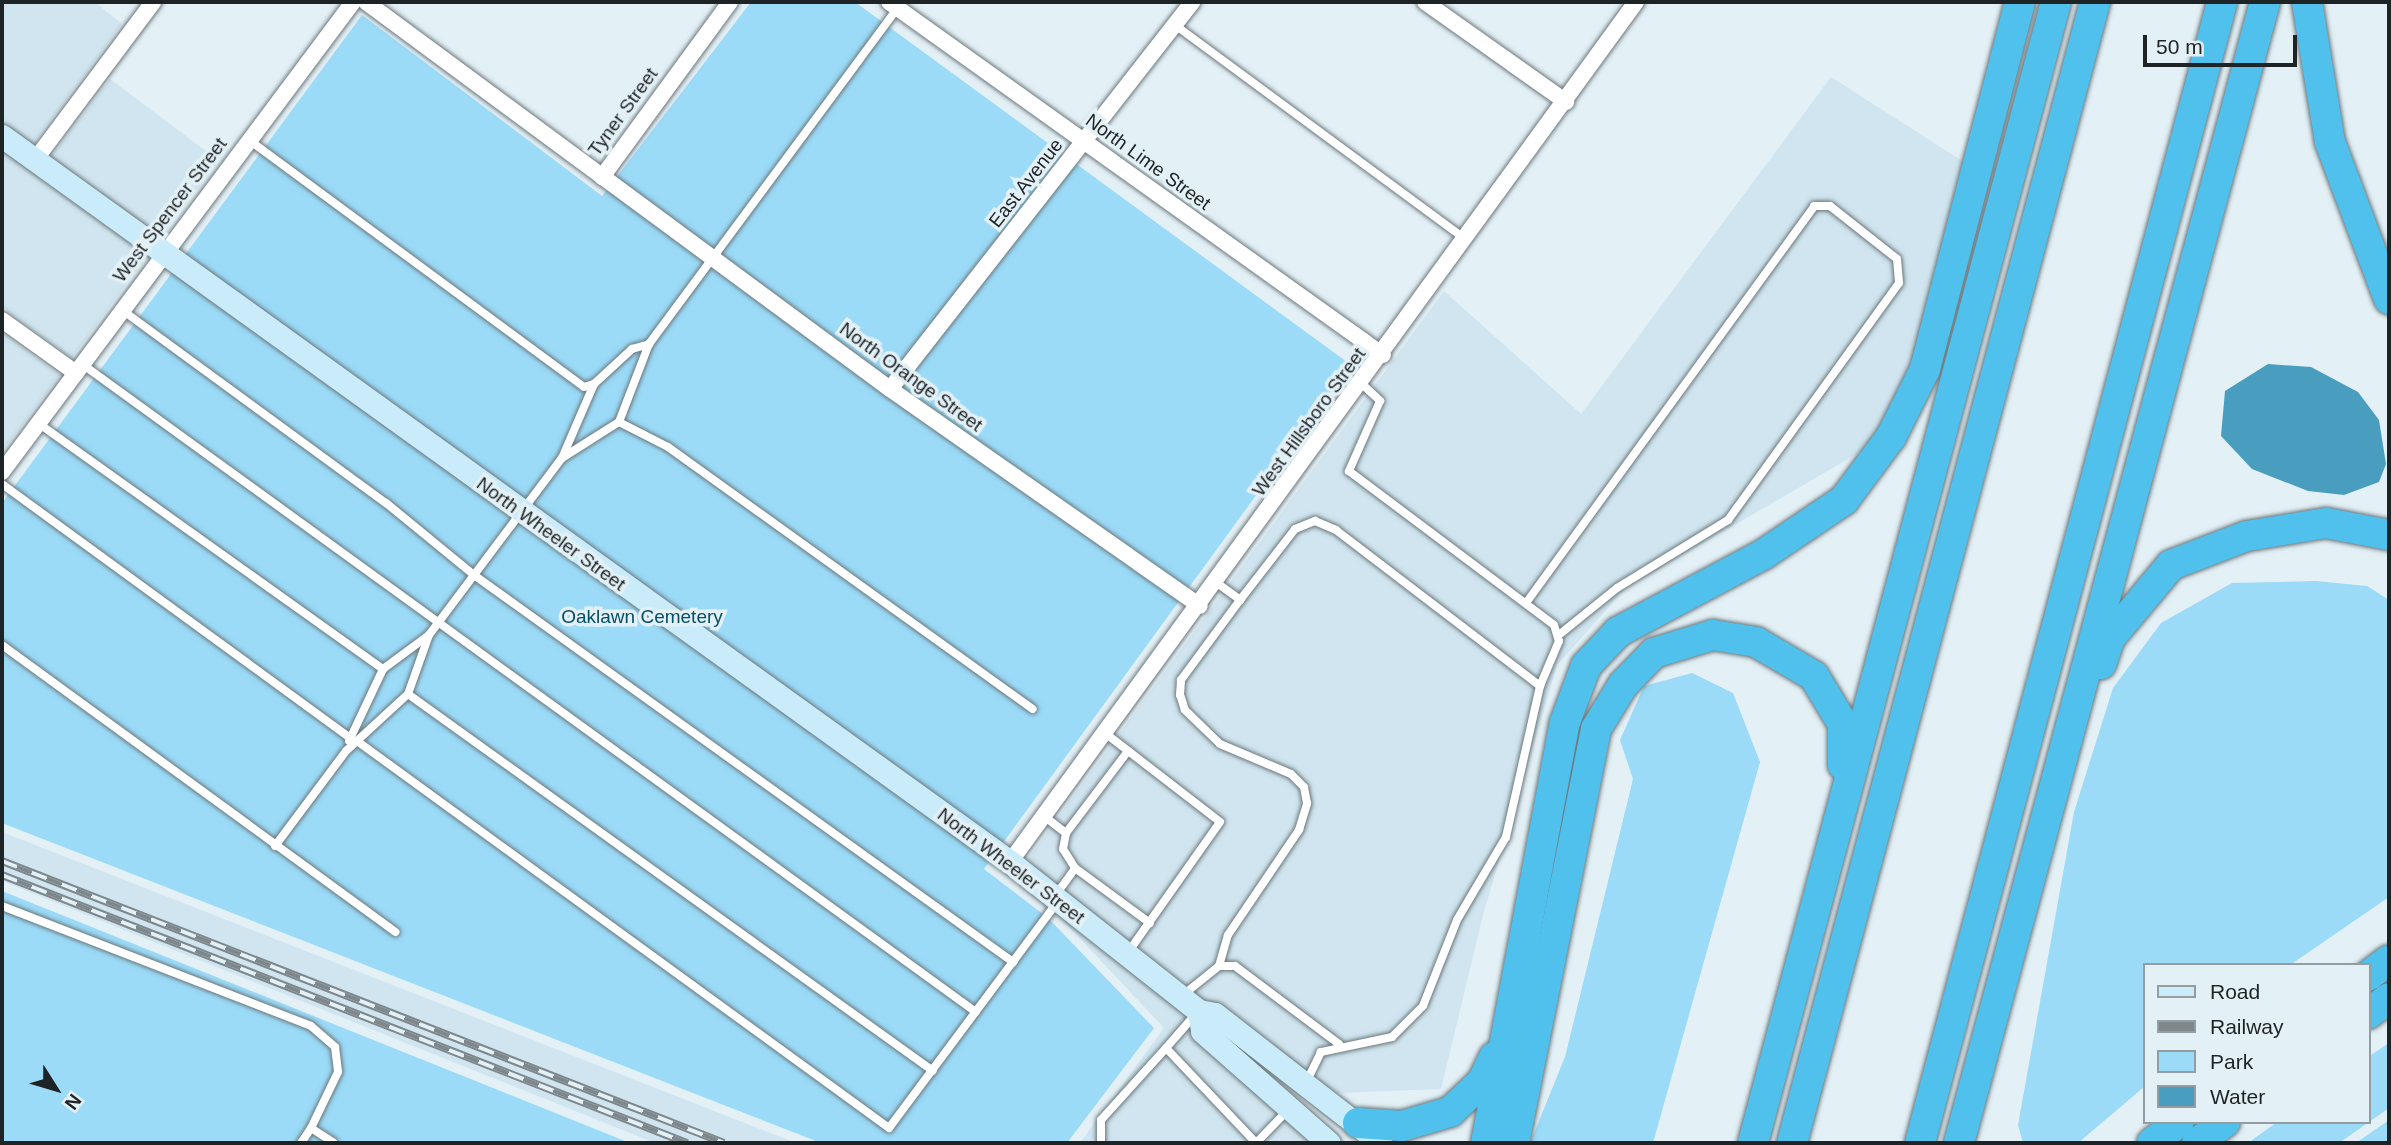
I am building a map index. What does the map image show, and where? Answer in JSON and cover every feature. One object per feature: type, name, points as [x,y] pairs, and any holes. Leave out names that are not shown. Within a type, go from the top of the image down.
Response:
[{"type":"highway","points":[[1486,1143],[1564,725],[1586,666],[1618,632],[1764,554],[1844,500],[1891,437],[1926,369],[2020,2]]},
{"type":"highway","points":[[1753,1143],[2056,2]]},
{"type":"highway","points":[[1792,1143],[2095,2]]},
{"type":"highway","points":[[1920,1143],[2222,2]]},
{"type":"highway","points":[[1959,1143],[2265,2]]},
{"type":"highway","points":[[2307,2],[2330,142],[2389,299]]},
{"type":"highway","points":[[2049,806],[2110,638],[2171,565],[2247,536],[2326,523],[2389,535]]},
{"type":"highway","points":[[1514,1143],[1596,729],[1623,685],[1654,653],[1713,635],[1756,642],[1814,676],[1843,724],[1843,808]]},
{"type":"highway","points":[[2370,974],[2389,960]]},
{"type":"highway","points":[[2370,1012],[2389,998]]},
{"type":"highway","points":[[1358,1123],[1402,1126],[1450,1112],[1482,1082],[1510,1022]]},
{"type":"highway","points":[[2152,1143],[2176,1124]]},
{"type":"highway","points":[[2197,1143],[2222,1124]]},
{"type":"main road","name":"North Wheeler Street","points":[[2,136],[520,512],[1010,862],[1184,1000],[1215,1014],[1381,1143]]},
{"type":"main road","name":"North Wheeler Street","points":[[1184,1000],[1202,1031],[1329,1143]]},
{"type":"street","points":[[36,160],[153,2]]},
{"type":"street","name":"West Spencer Street","points":[[2,472],[353,2]]},
{"type":"street","name":"Tyner Street","points":[[366,2],[602,177],[730,2]]},
{"type":"street","name":"East Avenue","points":[[890,389],[1192,2]]},
{"type":"street","points":[[1425,2],[1566,102]]},
{"type":"street","name":"West Hillsboro Street","points":[[1010,862],[1362,384],[1636,2]]},
{"type":"street","name":"North Lime Street","points":[[894,5],[1383,355]]},
{"type":"street","name":"North Orange Street","points":[[602,177],[890,389],[1200,606]]},
{"type":"street","points":[[2,320],[79,369]]},
{"type":"lane","points":[[562,458],[619,422],[649,344],[715,260],[894,5]]},
{"type":"lane","points":[[1175,25],[1466,240]]},
{"type":"lane","points":[[249,140],[584,387],[594,384]]},
{"type":"lane","points":[[1306,1083],[1321,1052],[1339,1044],[1392,1037],[1423,1006],[1457,920],[1506,838],[1540,686],[1560,634],[1617,588],[1728,520],[1902,269],[1822,204],[1526,603]]},
{"type":"lane","points":[[122,310],[386,503],[474,575],[1013,962]]},
{"type":"lane","points":[[275,846],[353,740],[383,669],[429,635],[562,458],[594,384],[632,349],[649,344]]},
{"type":"lane","points":[[79,369],[439,622],[976,1012]]},
{"type":"lane","points":[[1362,384],[1378,396],[1379,408],[1349,471],[1526,603],[1560,634]]},
{"type":"lane","points":[[38,422],[383,669]]},
{"type":"lane","points":[[619,422],[668,447],[1033,709]]},
{"type":"lane","points":[[2,484],[888,1128],[1013,962],[1075,868]]},
{"type":"lane","points":[[1101,1143],[1101,1120],[1166,1048],[1184,1000],[1219,966],[1228,935],[1299,830],[1307,803],[1304,787],[1291,774],[1220,744],[1185,710],[1180,695],[1181,680],[1295,529],[1315,521],[1336,530],[1540,686]]},
{"type":"lane","points":[[1217,583],[1240,600]]},
{"type":"lane","points":[[353,740],[408,694],[429,635]]},
{"type":"lane","points":[[2,645],[396,932]]},
{"type":"lane","points":[[408,694],[933,1071]]},
{"type":"lane","points":[[1105,733],[1220,822],[1127,954]]},
{"type":"lane","points":[[1128,751],[1066,832],[1063,849],[1075,868],[1150,923]]},
{"type":"lane","points":[[1044,816],[1066,832]]},
{"type":"lane","points":[[2,906],[312,1026],[335,1047],[338,1072],[301,1143]]},
{"type":"lane","points":[[1219,966],[1235,965],[1257,979],[1339,1044]]},
{"type":"lane","points":[[1166,1048],[1256,1143],[1288,1109]]},
{"type":"lane","points":[[311,1128],[334,1143]]},
{"type":"shaded area","points":[[2,2],[95,2],[122,24],[32,145],[2,122]]},
{"type":"shaded area","points":[[1831,77],[1967,164],[1915,364],[1867,448],[1626,588],[1557,665],[1483,915],[1441,1089],[1335,1093],[1201,1000],[1026,861],[1444,291],[1581,414]]},
{"type":"shaded area","points":[[110,79],[219,161],[159,240],[50,158]]},
{"type":"shaded area","points":[[2,149],[147,256],[72,358],[2,307]]},
{"type":"shaded area","points":[[2,333],[60,375],[2,452]]},
{"type":"shaded area","points":[[2,832],[796,1143],[655,1143],[2,881]]},
{"type":"shaded area","points":[[998,867],[1187,1015],[1195,1039],[1310,1143],[1080,1143],[1164,1028],[1055,912]]},
{"type":"green space","name":"Oaklawn Cemetery","points":[[751,2],[855,2],[1351,365],[984,869],[1048,918],[1154,1028],[1067,1143],[821,1143],[2,823],[2,503],[362,15],[602,196]]},
{"type":"green space","points":[[2316,581],[2367,586],[2389,600],[2389,897],[2293,963],[2142,963],[2142,1089],[2078,1143],[2023,1143],[2018,1125],[2074,812],[2113,688],[2161,623],[2232,583]]},
{"type":"green space","points":[[1692,673],[1733,693],[1760,762],[1653,1143],[1530,1143],[1565,1057],[1633,779],[1620,740],[1644,686]]},
{"type":"green space","points":[[2,891],[630,1143],[2,1143]]},
{"type":"green space","points":[[2389,1043],[2389,1108],[2370,1121],[2370,1056]]},
{"type":"green space","points":[[2389,1120],[2389,1143],[2356,1143]]},
{"type":"green space","points":[[2274,1124],[2366,1124],[2339,1143],[2248,1143]]},
{"type":"water","points":[[2268,364],[2311,367],[2358,392],[2379,420],[2386,464],[2379,482],[2344,495],[2308,491],[2252,469],[2221,436],[2225,391]]},
{"type":"railway","points":[[2,861],[724,1143]]},
{"type":"railway","points":[[2,875],[687,1143]]}]
